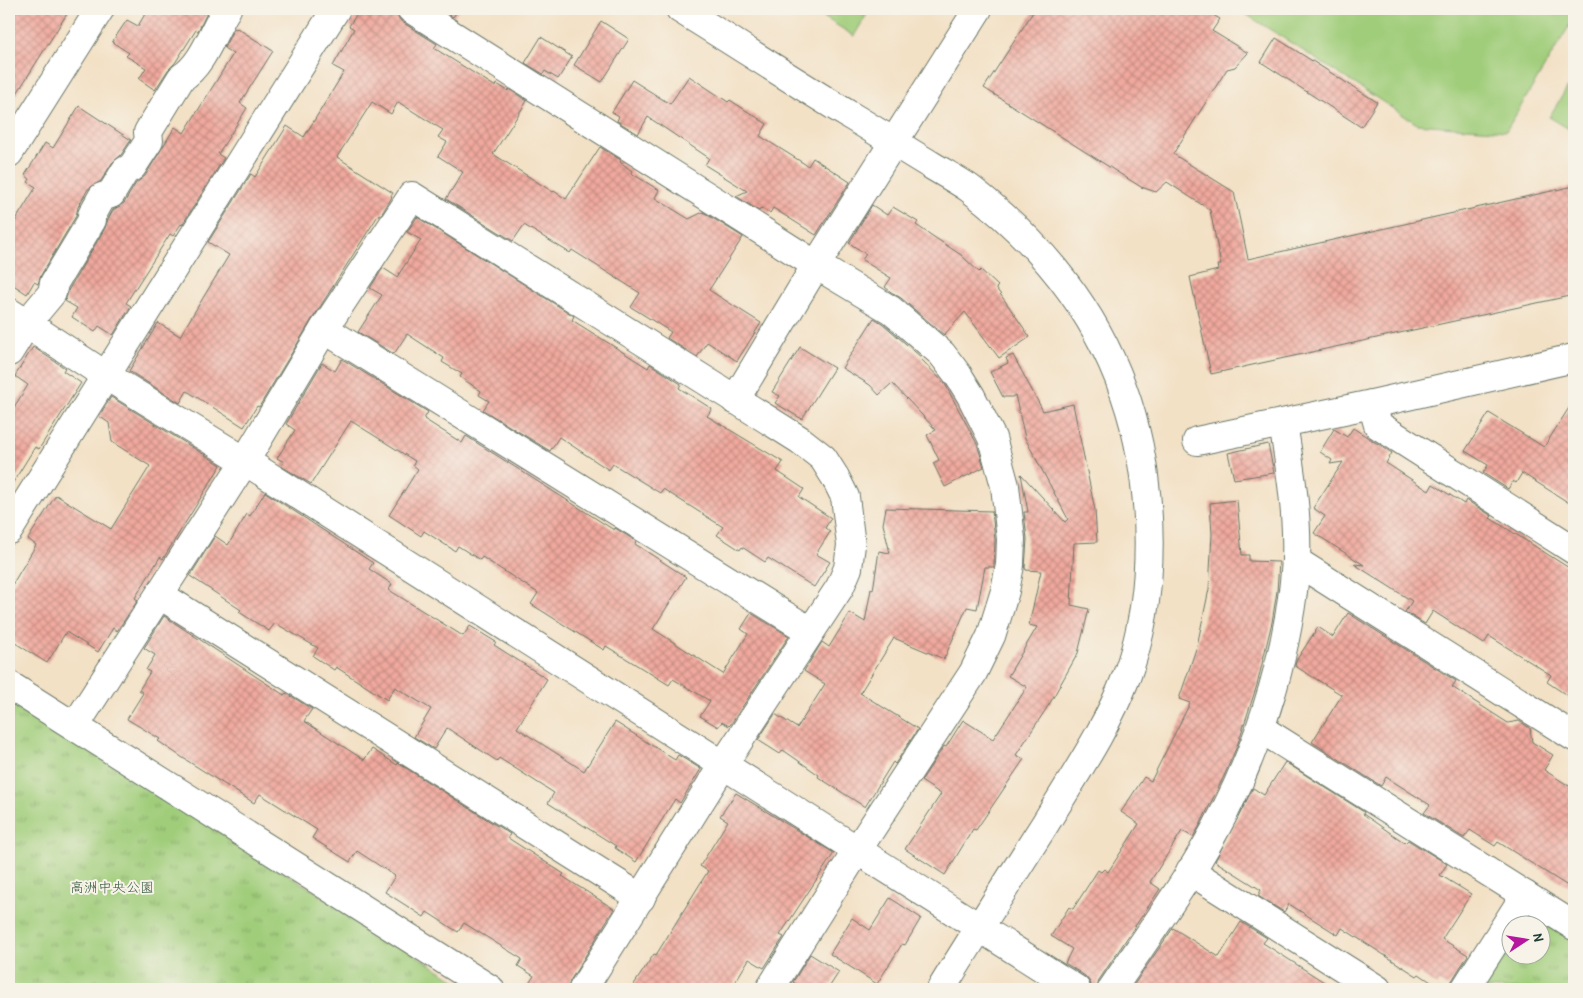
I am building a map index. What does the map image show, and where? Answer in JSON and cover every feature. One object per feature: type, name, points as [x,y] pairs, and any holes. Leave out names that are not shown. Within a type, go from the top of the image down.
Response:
[{"type":"street","points":[[9,153],[100,9]]},
{"type":"street","points":[[9,352],[18,317],[52,293],[54,283],[92,220],[92,215],[102,197],[111,194],[125,171],[132,168],[149,141],[148,132],[181,78],[190,72],[215,33],[216,25],[227,9]]},
{"type":"street","points":[[9,530],[336,9]]},
{"type":"street","points":[[410,9],[816,265],[892,310],[942,354],[971,396],[992,438],[1005,486],[1011,539],[1010,565],[1005,591],[991,636],[973,673],[770,989]]},
{"type":"street","points":[[680,9],[967,187],[1014,225],[1044,256],[1069,287],[1092,325],[1124,389],[1136,428],[1149,506],[1149,547],[1143,612],[1138,638],[1127,674],[1115,703],[1074,777],[941,989]]},
{"type":"street","points":[[735,400],[816,265],[978,9]]},
{"type":"street","points":[[75,726],[245,461],[324,329],[412,196],[800,440],[823,458],[845,497],[851,545],[848,568],[840,587],[723,764],[583,989]]},
{"type":"street","points":[[18,317],[105,375],[245,461],[1076,989]]},
{"type":"street","points":[[324,329],[810,631]]},
{"type":"street","points":[[1197,441],[1574,358]]},
{"type":"street","points":[[1372,404],[1378,426],[1574,550]]},
{"type":"street","points":[[1112,989],[1190,871],[1225,811],[1261,729],[1286,635],[1296,561],[1291,478],[1283,423]]},
{"type":"street","points":[[1296,561],[1574,738]]},
{"type":"street","points":[[160,595],[641,898]]},
{"type":"street","points":[[9,685],[490,989]]},
{"type":"street","points":[[1261,729],[1574,926]]},
{"type":"street","points":[[1190,871],[1377,989]]},
{"type":"street","points":[[1465,989],[1525,895]]},
{"type":"green space","points":[[811,9],[870,9],[854,36]]},
{"type":"green space","points":[[1238,9],[1574,9],[1574,18],[1506,131],[1417,124]]},
{"type":"green space","points":[[1574,77],[1574,132],[1549,117]]},
{"type":"green space","name":"高洲中央公園","points":[[9,698],[469,989],[9,989]]},
{"type":"green space","points":[[1550,927],[1574,940],[1574,989],[1482,989],[1500,960],[1500,966],[1550,966]]},
{"type":"building","points":[[9,9],[70,9],[9,106]]},
{"type":"building","points":[[148,9],[209,9],[198,31],[196,30],[155,90],[139,79],[146,68],[126,56],[129,53],[112,42],[127,20],[138,26]]},
{"type":"building","points":[[360,9],[395,9],[397,16],[402,22],[437,44],[434,48],[496,87],[497,84],[508,91],[509,89],[527,101],[493,154],[553,192],[566,199],[600,147],[621,160],[620,162],[632,171],[631,173],[659,190],[655,198],[689,219],[703,212],[743,237],[709,290],[761,323],[737,361],[707,342],[697,357],[667,338],[671,332],[631,307],[640,293],[572,250],[570,253],[524,225],[513,241],[446,199],[463,172],[438,156],[447,142],[438,137],[443,130],[398,102],[391,114],[372,102],[337,157],[393,193],[392,197],[381,215],[379,214],[311,321],[259,407],[257,406],[244,427],[187,391],[180,403],[129,371],[158,323],[180,336],[229,255],[208,242],[251,174],[255,177],[287,126],[304,137],[344,72],[333,66],[354,29],[349,26]]},
{"type":"building","points":[[440,9],[459,9],[453,17]]},
{"type":"building","points":[[1035,9],[1203,9],[1220,19],[1212,31],[1248,53],[1235,67],[1227,69],[1173,154],[1234,192],[1248,259],[1574,186],[1574,295],[1211,374],[1190,277],[1218,270],[1217,265],[1221,265],[1210,210],[1167,182],[1156,192],[1141,187],[984,88]]},
{"type":"building","points":[[601,21],[629,39],[602,82],[574,65]]},
{"type":"building","points":[[234,28],[237,28],[273,51],[240,103],[247,108],[218,154],[224,158],[182,225],[173,236],[170,234],[126,303],[131,306],[113,335],[99,326],[95,332],[72,317],[77,308],[65,301],[69,289],[105,228],[113,210],[124,203],[136,183],[145,176],[175,127],[184,133],[233,54],[224,48]]},
{"type":"building","points":[[541,37],[572,57],[558,79],[545,71],[543,74],[525,63]]},
{"type":"building","points":[[1276,38],[1377,102],[1361,127],[1261,62]]},
{"type":"building","points":[[689,76],[728,102],[730,100],[767,124],[760,136],[808,166],[813,158],[850,182],[816,235],[773,208],[770,213],[761,208],[759,211],[736,196],[747,191],[705,165],[709,158],[648,117],[638,134],[617,121],[619,116],[612,112],[632,80],[670,104]]},
{"type":"building","points":[[79,106],[131,140],[121,155],[112,163],[101,181],[88,189],[78,207],[76,216],[41,275],[38,284],[34,282],[27,294],[9,282],[9,231],[36,187],[28,182],[30,179],[25,175],[45,143],[53,148]]},
{"type":"building","points":[[872,205],[887,215],[893,207],[918,222],[916,225],[961,255],[979,272],[981,270],[998,286],[996,288],[1030,337],[999,358],[965,312],[944,335],[901,298],[885,287],[891,278],[862,260],[866,254],[849,243]]},
{"type":"building","points":[[417,217],[574,316],[572,320],[648,368],[650,364],[681,384],[679,388],[712,409],[707,416],[783,462],[777,471],[804,489],[799,497],[831,518],[825,528],[830,532],[816,554],[830,562],[814,587],[768,558],[765,562],[742,547],[740,550],[717,535],[723,527],[663,489],[660,493],[613,464],[609,470],[559,437],[550,451],[483,410],[489,401],[479,395],[481,391],[460,377],[462,374],[442,362],[444,358],[407,334],[394,354],[358,332],[382,295],[370,288],[383,268],[397,277],[421,240],[407,232]]},
{"type":"building","points":[[874,318],[922,358],[945,384],[977,444],[984,467],[945,487],[933,463],[939,460],[927,435],[936,430],[892,383],[879,395],[870,385],[842,368]]},
{"type":"building","points":[[33,347],[65,368],[63,371],[81,383],[39,449],[35,447],[9,489],[9,415],[28,385],[15,376]]},
{"type":"building","points":[[800,347],[834,368],[802,419],[775,403],[780,396],[772,392]]},
{"type":"building","points":[[1013,355],[1043,411],[1073,404],[1095,510],[1097,542],[1074,543],[1071,605],[1089,609],[1078,653],[1050,703],[1016,755],[1024,759],[976,830],[973,829],[945,875],[905,849],[941,794],[921,781],[963,720],[993,739],[1027,687],[1008,676],[1037,627],[1029,625],[1041,571],[1026,570],[1025,568],[1027,539],[1024,512],[1028,512],[1021,474],[1065,522],[1068,519],[1025,438],[1015,395],[1003,397],[990,372],[1008,363],[1006,358]]},
{"type":"building","points":[[342,359],[428,412],[424,419],[462,443],[466,436],[614,530],[615,528],[636,541],[635,544],[686,577],[653,629],[723,674],[748,634],[741,629],[751,613],[789,636],[731,724],[729,726],[722,722],[718,727],[700,716],[710,701],[673,679],[669,685],[606,646],[604,650],[531,604],[538,593],[482,557],[480,560],[458,546],[455,551],[424,531],[421,536],[389,515],[418,469],[413,465],[415,461],[351,421],[311,484],[281,466],[284,462],[277,458],[295,430],[286,424],[322,363],[335,371]]},
{"type":"building","points":[[111,397],[221,465],[163,559],[160,557],[135,598],[138,600],[117,631],[113,628],[98,652],[66,632],[47,663],[9,639],[9,590],[36,545],[28,539],[56,495],[111,529],[150,466],[112,442],[109,423],[99,416]]},
{"type":"building","points":[[1574,400],[1574,506],[1522,473],[1516,483],[1513,481],[1508,489],[1483,473],[1488,465],[1465,451],[1489,413],[1544,447]]},
{"type":"building","points":[[1353,428],[1392,453],[1386,463],[1429,491],[1433,484],[1464,504],[1466,500],[1492,516],[1490,518],[1574,571],[1574,700],[1547,682],[1551,675],[1489,636],[1484,644],[1433,611],[1425,624],[1405,612],[1412,601],[1354,564],[1364,565],[1314,533],[1325,516],[1313,508],[1343,462],[1330,464],[1332,460],[1320,452],[1334,429],[1347,437]]},
{"type":"building","points":[[1268,444],[1274,473],[1234,479],[1228,453]]},
{"type":"building","points":[[265,492],[373,563],[369,569],[392,584],[389,590],[463,636],[470,626],[496,642],[494,645],[547,679],[517,728],[584,771],[615,722],[675,760],[678,755],[701,769],[680,803],[675,799],[636,862],[615,848],[616,846],[548,803],[554,793],[499,758],[497,761],[447,728],[434,749],[414,737],[431,709],[395,687],[387,700],[336,667],[334,670],[313,656],[318,648],[275,623],[269,631],[239,612],[241,610],[190,576],[215,536],[228,545],[247,514],[250,516]]},
{"type":"building","points":[[1237,500],[1242,555],[1249,555],[1249,561],[1279,562],[1272,622],[1257,685],[1237,746],[1199,827],[1193,837],[1182,831],[1150,882],[1160,889],[1099,980],[1097,989],[1092,989],[1090,982],[1085,976],[1065,963],[1072,949],[1051,936],[1069,907],[1073,909],[1098,870],[1101,872],[1104,869],[1108,872],[1139,824],[1121,812],[1144,777],[1151,781],[1190,703],[1179,699],[1197,646],[1209,589],[1212,534],[1210,503]]},
{"type":"building","points":[[886,508],[992,511],[995,540],[994,567],[985,567],[977,609],[967,607],[944,659],[894,638],[860,693],[918,729],[895,764],[893,762],[865,807],[818,777],[819,775],[783,750],[780,754],[758,740],[775,714],[797,728],[825,684],[804,671],[822,642],[829,647],[850,613],[865,622],[871,589],[873,590],[879,551],[890,553],[883,524]]},
{"type":"building","points":[[1348,613],[1456,681],[1452,687],[1508,723],[1519,721],[1530,728],[1532,742],[1553,755],[1544,770],[1574,789],[1574,890],[1498,842],[1495,846],[1470,830],[1464,838],[1424,813],[1430,805],[1386,777],[1381,786],[1312,742],[1342,695],[1295,666],[1296,661],[1318,627],[1333,637]]},
{"type":"building","points":[[164,616],[284,695],[286,693],[312,709],[304,721],[364,760],[372,749],[397,765],[398,763],[510,834],[508,838],[564,874],[562,876],[614,909],[570,981],[568,989],[525,989],[534,976],[518,966],[522,959],[464,923],[458,932],[427,912],[424,917],[385,892],[395,876],[357,851],[350,862],[312,838],[317,830],[260,794],[254,803],[183,758],[158,741],[160,739],[127,719],[143,693],[139,690],[150,672],[146,670],[155,655],[144,648]]},
{"type":"building","points":[[1285,762],[1364,812],[1363,814],[1405,843],[1408,840],[1447,864],[1440,875],[1471,894],[1442,939],[1468,955],[1448,987],[1439,982],[1437,986],[1419,974],[1417,976],[1342,928],[1338,935],[1289,904],[1284,912],[1258,896],[1261,890],[1215,861],[1253,788],[1264,795]]},
{"type":"building","points":[[736,793],[834,853],[780,935],[784,937],[764,968],[749,959],[731,989],[631,989],[654,954],[656,955],[708,871],[700,866],[728,821],[720,816]]},
{"type":"building","points":[[890,898],[921,918],[905,945],[902,944],[877,984],[830,954],[852,918],[870,930]]},
{"type":"building","points":[[1241,922],[1267,938],[1263,943],[1335,989],[1131,989],[1173,928],[1219,957]]},
{"type":"building","points":[[810,954],[839,972],[828,989],[804,989],[793,982]]}]
